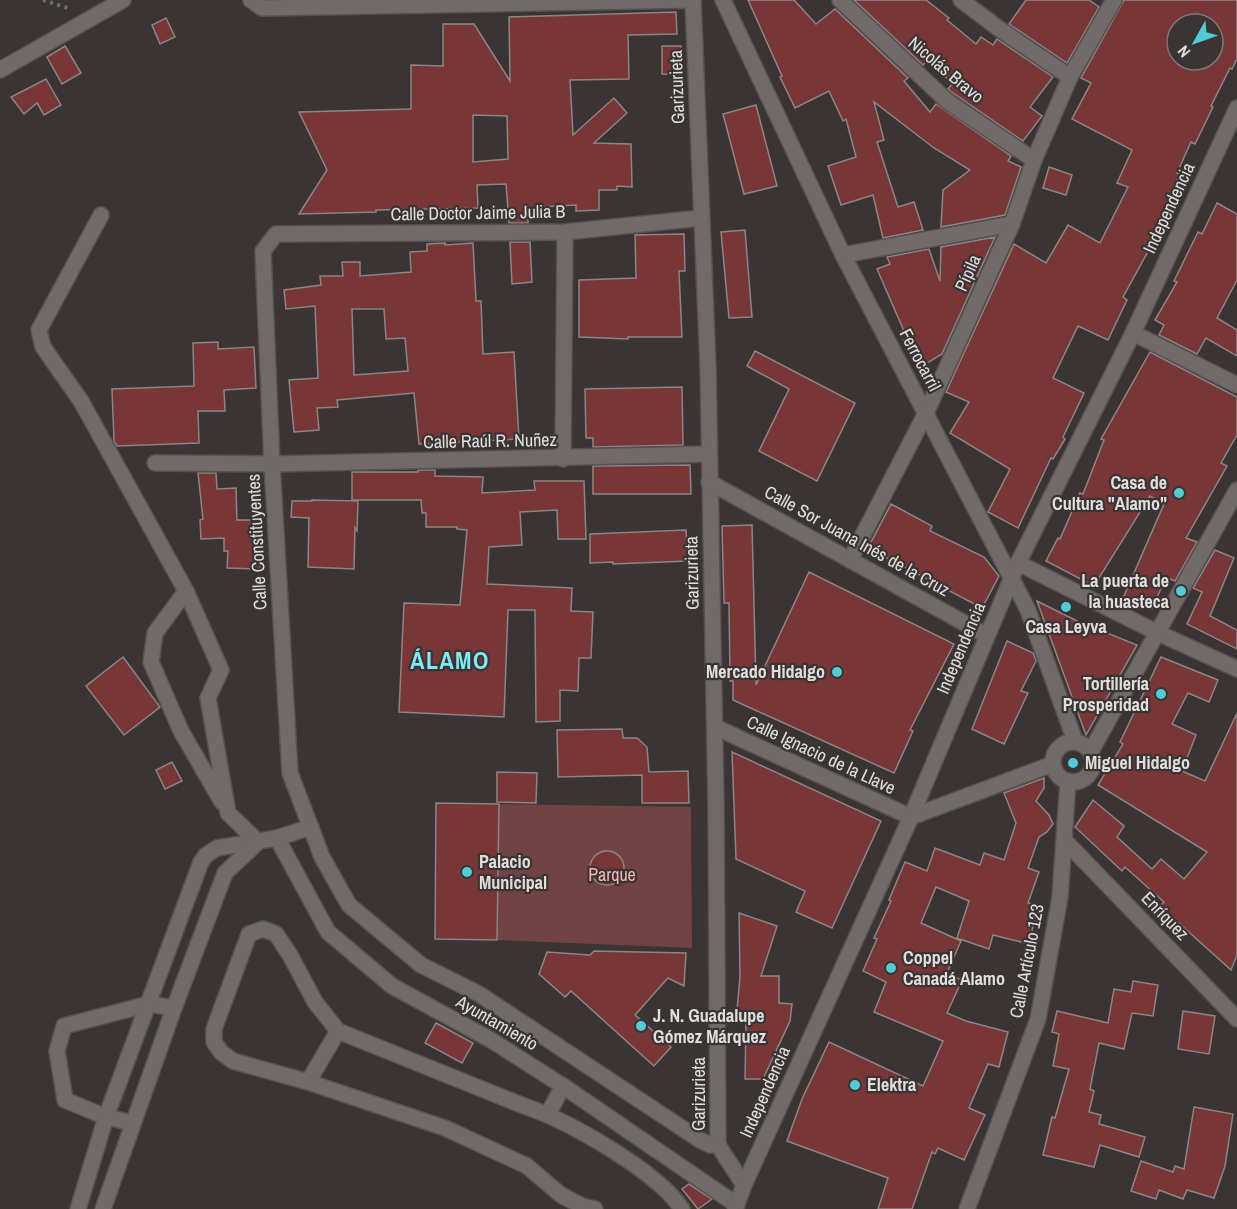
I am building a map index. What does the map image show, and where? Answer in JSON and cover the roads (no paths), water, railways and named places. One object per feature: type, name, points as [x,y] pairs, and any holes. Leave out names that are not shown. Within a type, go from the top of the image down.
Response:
[{"type":"street","points":[[0,70],[123,0]]},
{"type":"street","points":[[256,4],[693,0]]},
{"type":"street","name":"Garizurieta","points":[[693,0],[708,367],[718,1145]]},
{"type":"street","name":"Ferrocarril","points":[[723,0],[843,255],[1028,610],[1075,741]]},
{"type":"street","name":"Nicolás Bravo","points":[[840,0],[947,101],[1034,160]]},
{"type":"street","points":[[961,0],[1070,77]]},
{"type":"street","name":"Pípila","points":[[850,560],[926,413],[1012,224],[1034,160],[1070,77],[1114,0]]},
{"type":"street","name":"Independencia","points":[[736,1207],[911,817],[1018,563],[1133,333],[1237,108]]},
{"type":"street","points":[[101,215],[39,330],[43,348],[81,401],[186,591],[221,670],[208,698],[228,813]]},
{"type":"street","name":"Calle Doctor Jaime Julia B","points":[[263,251],[276,234],[565,232],[701,218]]},
{"type":"street","points":[[843,255],[1012,224]]},
{"type":"street","points":[[563,459],[565,232]]},
{"type":"street","name":"Calle Constituyentes","points":[[263,251],[272,464],[290,773],[311,827]]},
{"type":"street","points":[[1133,333],[1237,385]]},
{"type":"street","name":"Calle Raúl R. Nuñez","points":[[154,463],[272,464],[709,454]]},
{"type":"street","name":"Calle Sor Juana Inés de la Cruz","points":[[709,482],[986,635]]},
{"type":"street","points":[[1091,751],[1237,490]]},
{"type":"street","points":[[1018,563],[1156,632],[1237,669]]},
{"type":"street","points":[[186,591],[155,633],[151,662],[181,731],[228,813],[258,842]]},
{"type":"street","name":"Calle Ignacio de la Llave","points":[[714,727],[911,817]]},
{"type":"street","points":[[1075,741],[1084,744],[1091,751],[1094,763],[1090,774],[1080,781],[1068,782],[1061,778],[1053,764],[1055,752],[1064,743],[1075,741]]},
{"type":"street","points":[[911,817],[1053,764]]},
{"type":"street","name":"Calle Artículo 123","points":[[968,1209],[1038,1019],[1060,897],[1068,782]]},
{"type":"street","points":[[78,1209],[106,1117],[201,862],[206,855],[217,848],[277,838],[311,827]]},
{"type":"street","name":"Ayuntamiento","points":[[311,827],[322,857],[349,905],[402,951],[421,965],[479,994],[700,1140],[718,1145]]},
{"type":"street","name":"Ayuntamiento","points":[[277,838],[328,932],[392,986],[491,1040],[563,1086],[736,1207]]},
{"type":"street","name":"Enríquez","points":[[1065,841],[1234,1016]]},
{"type":"street","points":[[103,1209],[174,1008],[225,873],[258,842]]},
{"type":"street","points":[[595,1209],[582,1206],[561,1195],[526,1166],[445,1128],[309,1082],[233,1061],[221,1052],[214,1042],[214,1029],[249,934],[263,929],[276,934],[290,954],[315,1002],[338,1031],[548,1114],[622,1156],[673,1195],[682,1209]]},
{"type":"street","points":[[1234,1016],[1237,996]]},
{"type":"street","points":[[133,1124],[106,1117],[65,1100],[57,1051],[64,1026],[149,1004],[174,1008]]},
{"type":"street","points":[[309,1082],[338,1031]]},
{"type":"street","points":[[548,1114],[563,1086]]},
{"type":"street","points":[[718,1145],[744,1185]]},
{"type":"place","name":"Casa de Cultura \"Alamo\"","points":[[1179,493]]},
{"type":"place","name":"La puerta de la huasteca","points":[[1181,591]]},
{"type":"place","name":"Casa Leyva","points":[[1066,607]]},
{"type":"place","name":"Mercado Hidalgo","points":[[837,672]]},
{"type":"place","name":"Tortillería Prosperidad","points":[[1161,694]]},
{"type":"place","name":"Miguel Hidalgo","points":[[1073,763]]},
{"type":"place","name":"Palacio Municipal","points":[[467,872]]},
{"type":"place","name":"Coppel Canadá Alamo","points":[[891,968]]},
{"type":"place","name":"J. N. Guadalupe Gómez Márquez","points":[[641,1026]]},
{"type":"place","name":"Elektra","points":[[855,1085]]},
{"type":"district","name":"ÁLAMO","points":[[450,661]]},
{"type":"park label","name":"Parque","points":[[612,875]]}]
